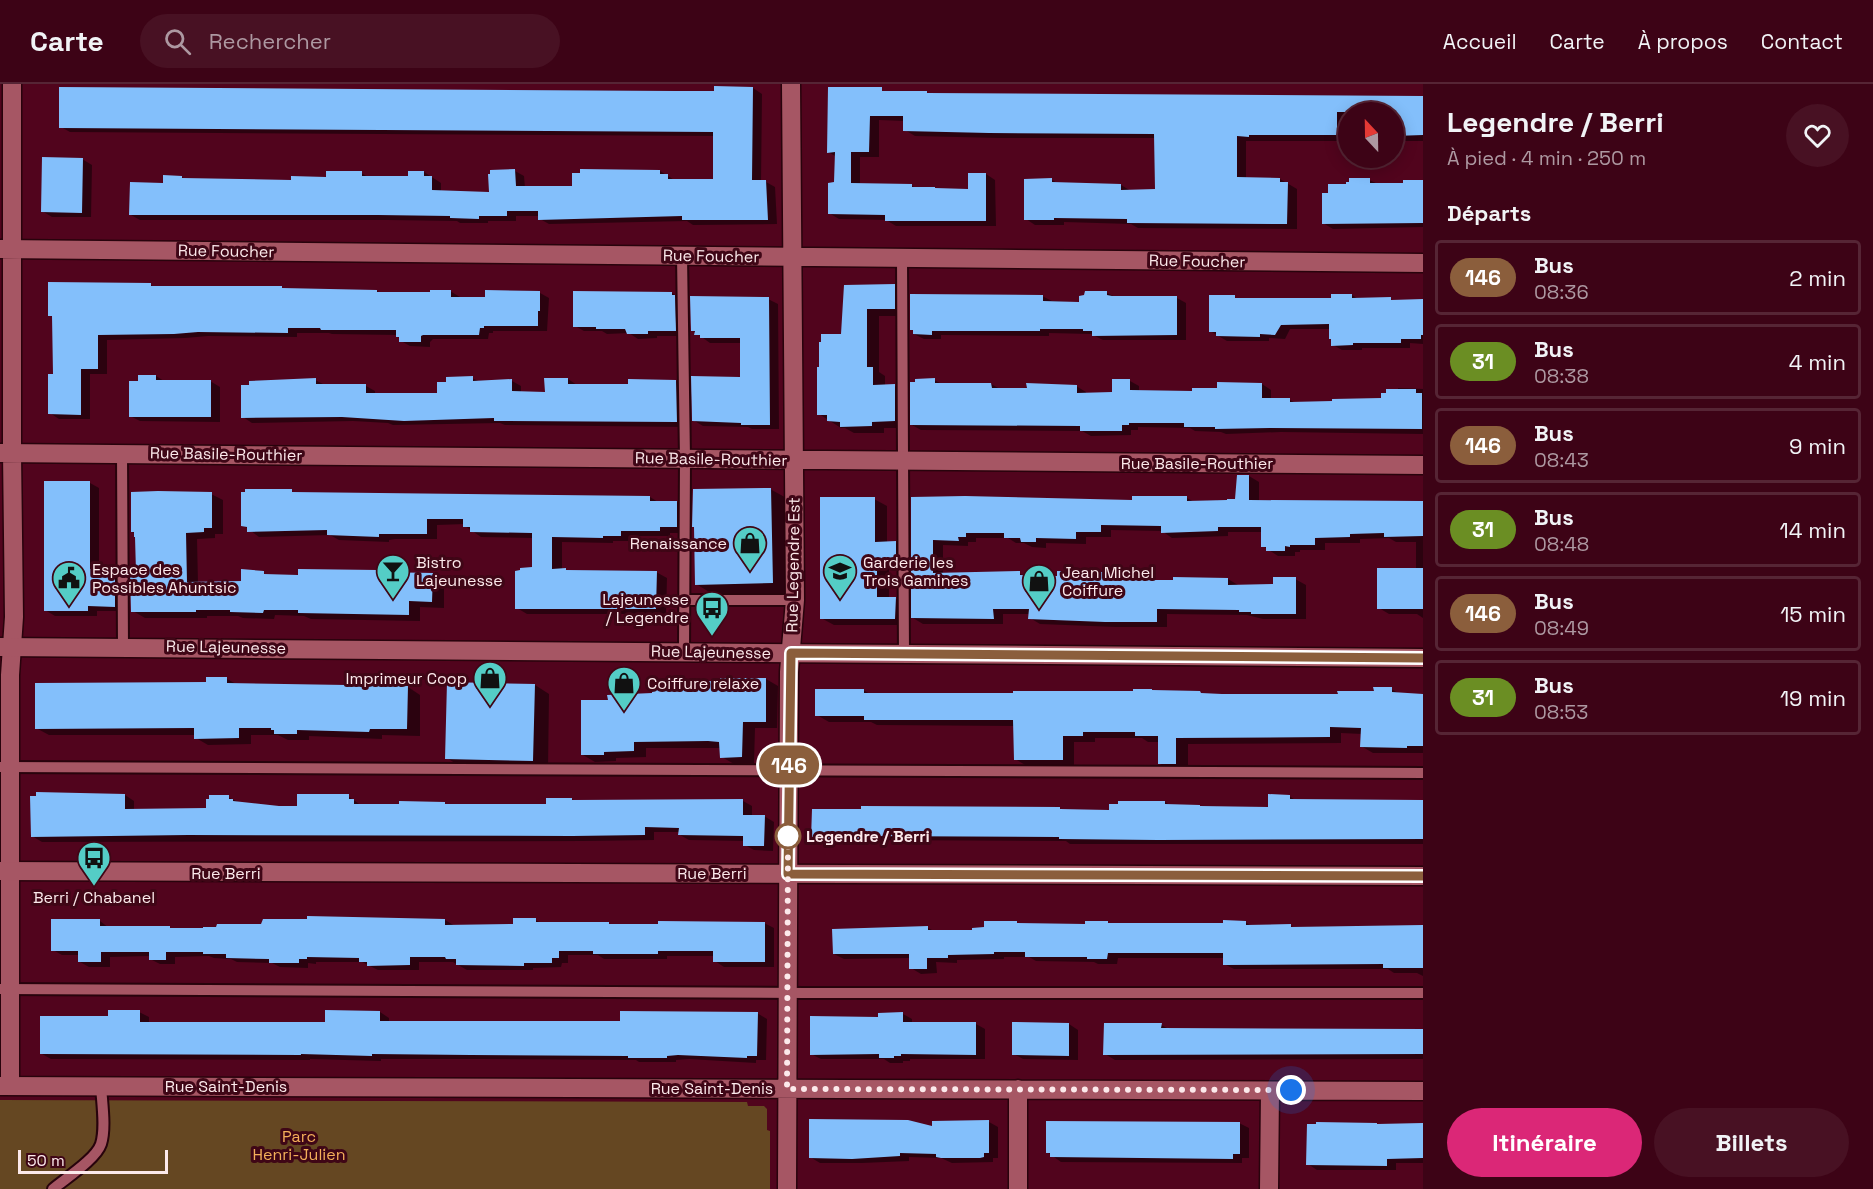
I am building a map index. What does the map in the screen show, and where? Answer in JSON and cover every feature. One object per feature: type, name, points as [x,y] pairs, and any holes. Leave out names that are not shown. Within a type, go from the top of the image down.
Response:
[{"type":"street","points":[[5,1086],[5,767],[10,667],[6,647],[14,610],[6,453],[6,249],[12,84]]},
{"type":"street","name":"Rue Legendre Est","points":[[787,1189],[789,770],[791,653],[795,600],[790,84]]},
{"type":"street","name":"Rue Foucher","points":[[6,249],[1423,263]]},
{"type":"street","name":"Rue Basile-Routhier","points":[[6,453],[1423,465]]},
{"type":"street","name":"Rue Lajeunesse","points":[[6,647],[123,646],[1423,658]]},
{"type":"street","name":"Rue Berri","points":[[5,872],[1423,876]]},
{"type":"street","name":"Rue Saint-Denis","points":[[5,1086],[1423,1091]]},
{"type":"street","points":[[1018,1089],[1018,1189]]},
{"type":"street","points":[[1269,1090],[1269,1189]]},
{"type":"lane","points":[[682,256],[685,459],[684,651]]},
{"type":"lane","points":[[902,258],[904,655]]},
{"type":"lane","points":[[122,453],[123,646]]},
{"type":"lane","points":[[685,600],[795,600]]},
{"type":"lane","points":[[5,767],[1423,773]]},
{"type":"lane","points":[[5,989],[1423,993]]},
{"type":"lane","points":[[53,1189],[99,1149],[102,1131],[101,1086]]},
{"type":"green space","name":"Parc Henri-Julien","points":[[0,1100],[747,1102],[748,1106],[764,1106],[767,1109],[767,1130],[770,1131],[770,1189],[0,1189]]},
{"type":"building","points":[[714,86],[753,87],[752,180],[766,180],[768,220],[682,220],[682,216],[538,220],[538,211],[507,211],[507,216],[479,216],[479,219],[450,218],[450,216],[378,215],[129,215],[130,182],[163,183],[163,175],[182,176],[182,178],[291,180],[291,176],[326,177],[326,171],[362,171],[362,176],[408,176],[408,171],[424,171],[424,176],[432,176],[432,190],[489,192],[488,174],[490,170],[515,169],[516,186],[572,186],[572,173],[580,173],[580,169],[660,170],[660,174],[668,174],[668,179],[713,179],[713,132],[59,128],[59,87],[714,91]]},
{"type":"building","points":[[828,87],[882,87],[882,91],[927,91],[927,93],[1423,96],[1423,135],[1404,136],[1404,102],[1338,102],[1337,135],[1237,136],[1237,177],[1280,178],[1280,182],[1288,182],[1287,224],[1127,223],[1127,219],[1024,220],[1024,179],[1052,178],[1052,182],[1121,184],[1121,190],[1155,189],[1154,134],[903,131],[903,116],[870,116],[869,152],[851,152],[851,183],[912,184],[912,187],[968,189],[968,173],[986,173],[986,221],[885,221],[885,215],[828,214],[828,183],[834,182],[835,152],[827,153]]},
{"type":"building","points":[[42,157],[83,158],[82,213],[41,212]]},
{"type":"building","points":[[1349,178],[1370,178],[1370,183],[1403,183],[1403,180],[1423,180],[1423,223],[1322,224],[1322,193],[1328,193],[1328,184],[1346,184]]},
{"type":"building","points":[[48,282],[151,283],[151,286],[282,286],[282,288],[377,290],[377,292],[451,290],[451,297],[485,297],[485,290],[540,291],[540,311],[538,311],[538,326],[484,326],[480,328],[479,335],[423,335],[421,342],[399,342],[396,330],[321,330],[320,328],[288,328],[288,333],[198,332],[98,335],[98,369],[81,369],[81,415],[48,414],[48,374],[53,374],[52,316],[48,316]]},
{"type":"building","points":[[895,284],[895,309],[867,309],[867,367],[873,367],[873,385],[895,384],[895,421],[872,422],[872,426],[840,427],[840,422],[827,421],[827,415],[817,415],[817,367],[819,367],[821,334],[841,334],[844,285]]},
{"type":"building","points":[[573,291],[672,292],[672,295],[675,295],[676,331],[627,334],[625,329],[573,327]]},
{"type":"building","points":[[1085,291],[1107,291],[1107,295],[1112,296],[1177,296],[1177,335],[1092,336],[1092,331],[1083,331],[1083,329],[1040,329],[1040,331],[932,331],[932,335],[913,334],[913,330],[910,330],[910,294],[1043,295],[1043,301],[1079,302],[1079,296],[1084,295]]},
{"type":"building","points":[[1331,294],[1352,294],[1352,298],[1423,299],[1423,335],[1421,339],[1401,339],[1401,343],[1353,343],[1353,345],[1331,346],[1329,324],[1281,325],[1275,335],[1260,334],[1260,337],[1216,336],[1216,332],[1209,332],[1209,295],[1235,295],[1235,298],[1331,298]]},
{"type":"building","points":[[690,296],[769,297],[770,425],[692,421],[691,376],[740,377],[740,338],[700,338],[700,335],[694,335],[695,331],[691,331]]},
{"type":"building","points":[[138,375],[156,375],[156,380],[211,380],[211,417],[129,417],[129,381],[138,381]]},
{"type":"building","points":[[473,376],[473,381],[512,379],[512,391],[545,392],[544,378],[568,378],[568,384],[628,384],[628,379],[676,380],[677,422],[494,421],[494,418],[404,421],[342,417],[241,418],[241,385],[249,385],[249,381],[316,378],[316,384],[366,384],[366,393],[437,393],[437,382],[446,382],[446,377]]},
{"type":"building","points":[[935,378],[935,383],[991,383],[992,388],[1027,388],[1026,383],[1077,385],[1077,393],[1112,392],[1112,379],[1130,379],[1130,390],[1192,391],[1192,388],[1217,388],[1217,382],[1262,383],[1262,398],[1290,398],[1290,402],[1381,398],[1381,393],[1386,393],[1386,389],[1416,389],[1416,393],[1422,393],[1422,429],[1215,429],[1215,427],[1184,427],[1184,423],[1129,423],[1129,425],[1122,425],[1122,431],[1080,431],[1080,426],[910,425],[910,382],[915,382],[915,379]]},
{"type":"building","points":[[1237,475],[1249,475],[1249,500],[1423,501],[1423,536],[1384,537],[1384,533],[1350,534],[1350,537],[1315,538],[1315,545],[1290,545],[1290,547],[1285,546],[1285,551],[1266,551],[1266,547],[1261,547],[1261,527],[1218,527],[1218,531],[1161,533],[1161,526],[1101,525],[1101,532],[1076,532],[1076,539],[1036,538],[1036,542],[1021,542],[1020,538],[1004,538],[1004,533],[966,533],[966,537],[958,537],[959,541],[933,540],[933,573],[1020,571],[1020,575],[1057,576],[1057,571],[1103,572],[1103,580],[1173,580],[1173,577],[1228,578],[1228,585],[1273,584],[1273,577],[1296,577],[1296,614],[1251,614],[1251,612],[1239,612],[1239,610],[1157,609],[1157,622],[1105,622],[1028,619],[1029,609],[993,609],[994,619],[911,618],[911,497],[1132,500],[1132,496],[1187,496],[1187,501],[1227,500],[1235,499]]},
{"type":"building","points":[[44,481],[90,481],[90,569],[107,569],[108,572],[115,572],[115,607],[88,606],[88,611],[44,611]]},
{"type":"building","points":[[771,488],[773,583],[695,585],[693,489]]},
{"type":"building","points":[[245,489],[292,489],[292,492],[650,496],[650,501],[677,501],[677,527],[660,527],[660,531],[621,531],[621,536],[603,536],[603,538],[552,537],[552,569],[657,571],[656,609],[515,609],[515,571],[532,567],[532,533],[470,532],[470,527],[463,527],[463,519],[427,519],[427,534],[379,534],[379,537],[327,535],[327,530],[247,532],[247,527],[241,526],[241,492],[245,492]]},
{"type":"building","points":[[131,492],[212,492],[212,528],[204,528],[204,532],[186,533],[187,582],[241,581],[241,569],[264,571],[264,574],[298,575],[298,569],[433,573],[432,602],[409,601],[409,615],[298,613],[298,610],[264,610],[263,613],[230,612],[230,610],[131,612],[130,572],[136,572],[135,537],[134,532],[131,532]]},
{"type":"building","points":[[820,497],[875,497],[875,542],[896,541],[896,563],[877,563],[877,597],[896,597],[895,619],[820,619]]},
{"type":"building","points":[[1377,568],[1423,568],[1423,609],[1377,609]]},
{"type":"building","points":[[206,677],[227,677],[227,683],[408,686],[407,729],[370,729],[369,732],[297,730],[297,734],[274,734],[271,728],[239,728],[239,738],[194,739],[194,728],[35,729],[35,683],[206,682]]},
{"type":"building","points":[[720,678],[766,678],[766,722],[743,722],[742,757],[720,758],[719,742],[708,741],[634,742],[634,751],[581,755],[581,700],[608,700],[607,695],[652,693],[652,686],[688,686],[688,681],[720,681]]},
{"type":"building","points":[[447,682],[535,684],[533,761],[445,759]]},
{"type":"building","points":[[1373,687],[1392,687],[1392,692],[1423,694],[1423,746],[1360,747],[1361,728],[1330,727],[1330,737],[1176,738],[1176,764],[1158,764],[1158,736],[1135,736],[1135,732],[1083,732],[1083,736],[1063,736],[1063,760],[1014,760],[1013,720],[864,720],[864,716],[815,716],[815,689],[864,689],[864,693],[1013,693],[1013,691],[1152,689],[1222,694],[1338,694],[1337,691],[1374,691]]},
{"type":"building","points":[[36,792],[125,794],[125,809],[206,808],[206,799],[209,799],[209,795],[229,795],[229,799],[233,801],[279,806],[297,806],[297,794],[349,794],[349,799],[354,799],[354,804],[399,804],[399,801],[445,802],[445,804],[546,804],[546,798],[572,798],[572,800],[743,799],[743,815],[765,815],[764,846],[743,846],[743,836],[678,835],[679,828],[645,827],[645,835],[31,837],[30,796],[36,796]]},
{"type":"building","points":[[1268,794],[1290,795],[1290,799],[1423,800],[1423,839],[1158,840],[861,836],[861,839],[811,839],[812,809],[861,809],[861,806],[1060,807],[1060,809],[1109,810],[1109,804],[1118,804],[1118,801],[1165,801],[1165,804],[1268,807]]},
{"type":"building","points":[[307,916],[445,919],[445,925],[513,924],[513,918],[536,918],[536,922],[609,922],[609,924],[658,924],[658,921],[765,922],[765,962],[713,962],[713,951],[593,954],[593,951],[559,951],[559,958],[552,958],[552,963],[524,963],[524,966],[456,965],[456,959],[445,957],[410,957],[410,965],[367,966],[367,962],[359,962],[359,958],[307,957],[307,959],[299,959],[299,963],[269,963],[269,959],[226,958],[226,954],[203,954],[203,952],[166,952],[166,960],[149,960],[149,952],[101,952],[101,962],[78,962],[78,951],[51,951],[51,919],[100,919],[100,926],[203,928],[216,927],[217,924],[261,924],[263,919],[307,919]]},
{"type":"building","points":[[1223,920],[1246,921],[1246,925],[1291,924],[1291,927],[1423,925],[1423,968],[1383,968],[1383,964],[1223,965],[1223,953],[1108,953],[1107,959],[1087,959],[1087,957],[1025,957],[1025,952],[994,952],[994,954],[927,958],[927,969],[909,969],[909,954],[833,954],[832,929],[928,926],[928,930],[972,930],[972,928],[984,927],[984,921],[1085,924],[1085,921],[1223,923]]},
{"type":"building","points":[[108,1010],[140,1010],[140,1022],[325,1022],[325,1010],[380,1011],[380,1021],[620,1021],[620,1011],[758,1012],[757,1056],[747,1056],[747,1058],[678,1055],[667,1056],[667,1058],[628,1058],[628,1056],[372,1054],[372,1056],[40,1054],[40,1016],[108,1016]]},
{"type":"building","points":[[903,1012],[903,1022],[976,1022],[976,1055],[901,1054],[894,1058],[879,1058],[879,1054],[810,1055],[810,1016],[878,1017],[878,1013]]},
{"type":"building","points":[[1012,1022],[1069,1023],[1069,1056],[1012,1055]]},
{"type":"building","points":[[1104,1023],[1162,1023],[1161,1028],[1423,1029],[1423,1054],[1103,1055]]},
{"type":"building","points":[[809,1119],[908,1120],[932,1126],[932,1121],[989,1120],[989,1153],[984,1153],[984,1157],[980,1158],[941,1158],[936,1157],[936,1154],[900,1153],[900,1156],[852,1159],[809,1158]]},
{"type":"building","points":[[1046,1121],[1240,1122],[1240,1154],[1233,1154],[1233,1159],[1050,1157],[1050,1153],[1046,1153]]},
{"type":"building","points":[[1316,1122],[1423,1123],[1423,1158],[1387,1159],[1387,1166],[1306,1165],[1307,1124],[1316,1124]]},
{"type":"bus line","name":"146","points":[[1423,658],[791,653],[788,874],[1423,876]]},
{"type":"place","name":"Renaissance","points":[[750,572]]},
{"type":"place","name":"Bistro Lajeunesse","points":[[393,600]]},
{"type":"place","name":"Garderie les Trois Gamines","points":[[840,600]]},
{"type":"place","name":"Espace des Possibles Ahuntsic","points":[[69,607]]},
{"type":"place","name":"Jean Michel Coiffure","points":[[1039,610]]},
{"type":"place","name":"Lajeunesse / Legendre","points":[[712,637]]},
{"type":"place","name":"Imprimeur Coop","points":[[490,707]]},
{"type":"place","name":"Coiffure relaxe","points":[[624,712]]},
{"type":"place","name":"Legendre / Berri","points":[[788,836]]},
{"type":"place","name":"Berri / Chabanel","points":[[94,887]]},
{"type":"route","points":[[788,836],[787,1089],[1291,1090]]}]
